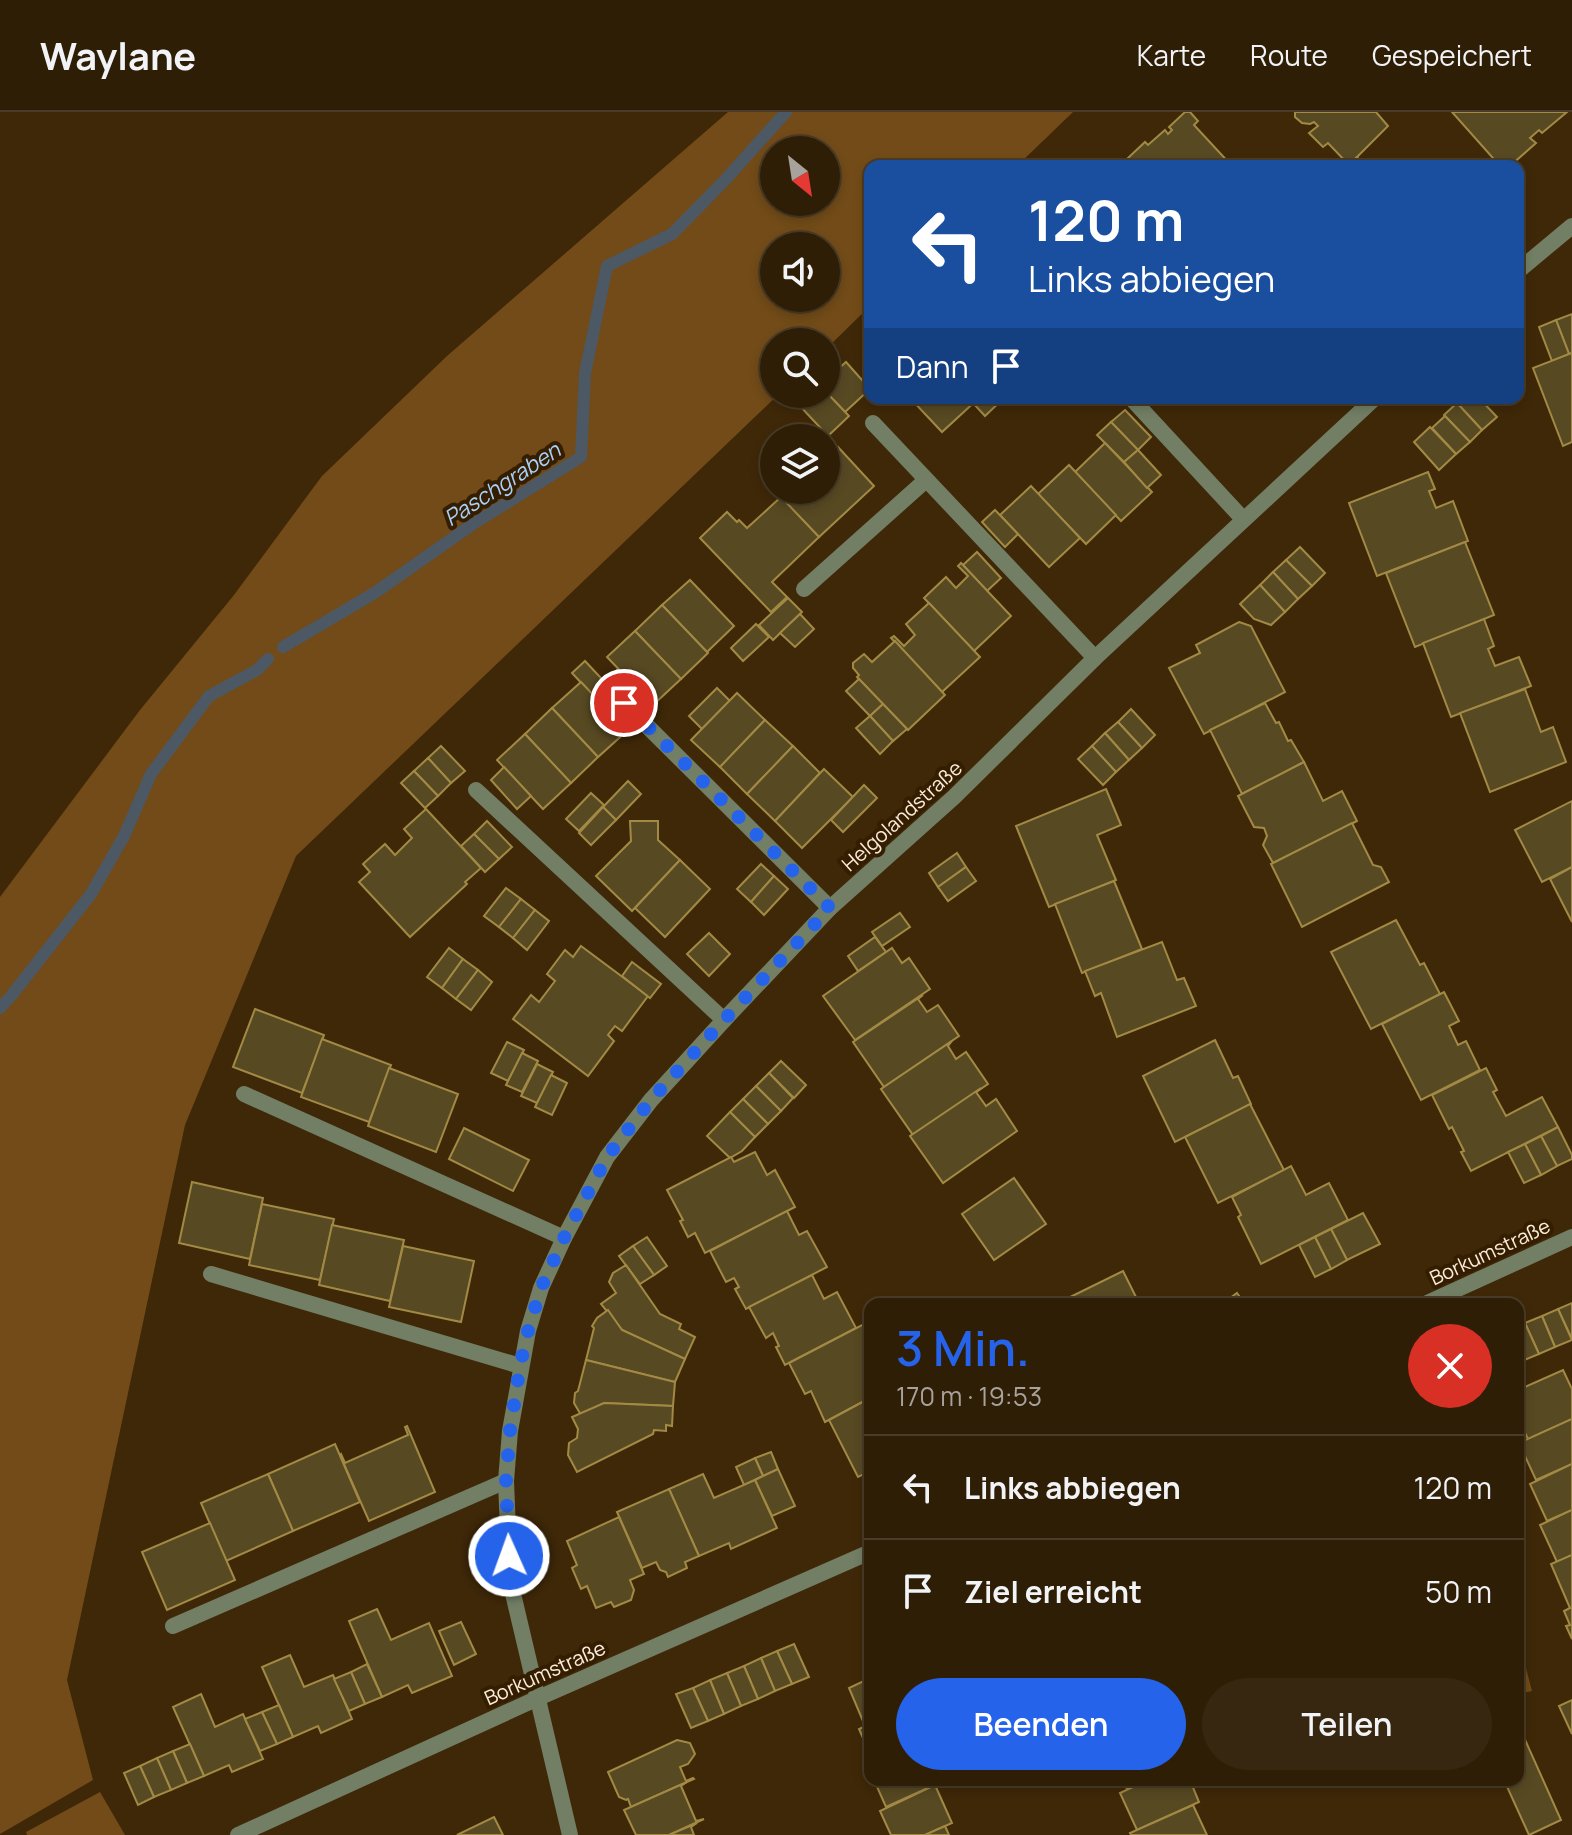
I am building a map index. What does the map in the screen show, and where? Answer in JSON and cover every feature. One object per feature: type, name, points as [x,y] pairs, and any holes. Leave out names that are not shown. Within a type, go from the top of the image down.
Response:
[{"type":"street","points":[[1524,266],[1572,226]]},
{"type":"street","points":[[1137,404],[1243,519]]},
{"type":"street","name":"Helgolandstraße","points":[[570,1835],[510,1581],[506,1481],[520,1366],[541,1288],[607,1157],[651,1100],[830,908],[954,797],[1095,658],[1368,404]]},
{"type":"street","points":[[873,423],[1095,658]]},
{"type":"street","points":[[804,589],[926,480]]},
{"type":"street","points":[[624,703],[830,908]]},
{"type":"street","points":[[476,790],[724,1020]]},
{"type":"street","points":[[244,1094],[564,1238]]},
{"type":"street","name":"Borkumstraße","points":[[1438,1298],[1572,1237]]},
{"type":"street","points":[[211,1274],[520,1366]]},
{"type":"street","points":[[173,1626],[506,1481]]},
{"type":"street","name":"Borkumstraße","points":[[238,1835],[864,1555]]},
{"type":"shaded area","points":[[728,112],[1073,112],[1023,160],[864,160],[864,312],[840,335],[840,328],[760,328],[760,408],[764,408],[296,856],[185,1125],[67,1680],[93,1780],[0,1834],[0,897],[140,710],[234,595],[322,476],[447,356]]},
{"type":"shaded area","points":[[1524,1661],[1532,1691],[1524,1693]]},
{"type":"shaded area","points":[[100,1792],[125,1835],[27,1835],[26,1832]]},
{"type":"building","points":[[1185,112],[1190,112],[1198,121],[1194,125],[1226,160],[1128,158],[1145,142],[1148,145],[1165,130],[1168,134],[1172,130],[1169,127]]},
{"type":"building","points":[[1295,112],[1376,112],[1388,126],[1354,160],[1344,160],[1328,143],[1323,147],[1309,133],[1318,126],[1314,122],[1302,123],[1295,117]]},
{"type":"building","points":[[1452,112],[1567,112],[1542,133],[1539,130],[1530,138],[1536,143],[1517,160],[1495,160]]},
{"type":"building","points":[[1572,314],[1572,353],[1569,354],[1556,320]]},
{"type":"building","points":[[1556,320],[1569,354],[1552,361],[1539,327]]},
{"type":"building","points":[[1572,353],[1572,442],[1563,446],[1533,368]]},
{"type":"building","points":[[846,362],[864,382],[864,395],[845,412],[840,407],[840,367]]},
{"type":"building","points":[[916,404],[972,404],[942,432]]},
{"type":"building","points":[[974,404],[998,404],[985,416]]},
{"type":"building","points":[[1458,404],[1485,404],[1497,417],[1482,430]]},
{"type":"building","points":[[1458,404],[1482,430],[1470,442],[1444,415]]},
{"type":"building","points":[[840,407],[849,416],[840,425],[817,424],[802,408]]},
{"type":"building","points":[[1125,410],[1151,437],[1138,450],[1111,422]]},
{"type":"building","points":[[1445,416],[1470,442],[1456,454],[1432,428]]},
{"type":"building","points":[[1111,422],[1138,450],[1124,462],[1097,435]]},
{"type":"building","points":[[1430,427],[1456,454],[1439,470],[1414,442]]},
{"type":"building","points":[[1105,443],[1152,492],[1121,521],[1075,472]]},
{"type":"building","points":[[840,449],[874,486],[819,537],[787,504],[840,504]]},
{"type":"building","points":[[1138,450],[1161,475],[1147,488],[1124,462]]},
{"type":"building","points":[[1069,465],[1116,515],[1086,544],[1038,494]]},
{"type":"building","points":[[1428,472],[1435,489],[1429,491],[1436,508],[1453,501],[1468,541],[1377,576],[1349,503]]},
{"type":"building","points":[[1031,486],[1080,538],[1049,567],[1000,515]]},
{"type":"building","points":[[773,504],[788,504],[819,537],[772,582],[787,597],[771,612],[700,538],[727,512],[747,528]]},
{"type":"building","points":[[995,510],[1018,534],[1005,547],[982,522]]},
{"type":"building","points":[[1465,542],[1494,615],[1415,647],[1386,573]]},
{"type":"building","points":[[1300,547],[1325,573],[1312,586],[1286,560]]},
{"type":"building","points":[[977,552],[1001,578],[987,591],[963,565]]},
{"type":"building","points":[[1286,560],[1312,586],[1298,599],[1273,572]]},
{"type":"building","points":[[961,563],[1011,616],[974,651],[924,598],[946,577],[956,588],[968,576],[958,566]]},
{"type":"building","points":[[1273,572],[1298,599],[1285,612],[1260,585]]},
{"type":"building","points":[[690,580],[734,626],[707,652],[662,605]]},
{"type":"building","points":[[1260,585],[1285,612],[1271,625],[1254,619],[1240,604]]},
{"type":"building","points":[[788,598],[802,612],[773,640],[759,625]]},
{"type":"building","points":[[929,603],[980,657],[942,692],[891,638],[894,636],[904,646],[915,635],[906,624]]},
{"type":"building","points":[[662,605],[708,653],[681,679],[635,631]]},
{"type":"building","points":[[800,614],[814,629],[795,647],[780,633]]},
{"type":"building","points":[[1484,619],[1494,646],[1488,649],[1495,666],[1519,657],[1531,686],[1451,717],[1423,643]]},
{"type":"building","points":[[1239,622],[1251,626],[1285,692],[1204,734],[1169,668],[1200,653],[1196,645]]},
{"type":"building","points":[[756,624],[769,637],[743,661],[731,648]]},
{"type":"building","points":[[635,631],[681,679],[653,705],[607,657]]},
{"type":"building","points":[[895,641],[945,695],[908,730],[857,677],[859,675],[853,668],[853,663],[864,654],[872,662]]},
{"type":"building","points":[[585,661],[614,692],[601,704],[572,673]]},
{"type":"building","points":[[618,669],[642,694],[629,707],[605,681]]},
{"type":"building","points":[[859,679],[883,704],[870,716],[846,691]]},
{"type":"building","points":[[581,682],[627,731],[598,757],[552,708]]},
{"type":"building","points":[[717,688],[730,701],[702,729],[689,716]]},
{"type":"building","points":[[1525,689],[1541,732],[1553,727],[1566,762],[1490,792],[1460,713]]},
{"type":"building","points":[[737,693],[765,720],[720,767],[691,740]]},
{"type":"building","points":[[1265,703],[1304,762],[1242,794],[1210,730]]},
{"type":"building","points":[[883,704],[907,729],[893,741],[870,716]]},
{"type":"building","points":[[552,708],[598,757],[571,783],[525,734]]},
{"type":"building","points":[[1131,709],[1155,735],[1142,748],[1118,722]]},
{"type":"building","points":[[870,716],[893,741],[880,754],[856,728]]},
{"type":"building","points":[[765,720],[793,746],[747,794],[720,767]]},
{"type":"building","points":[[1118,722],[1142,748],[1129,760],[1105,733]]},
{"type":"building","points":[[1105,733],[1129,760],[1116,772],[1092,746]]},
{"type":"building","points":[[525,734],[571,783],[543,809],[497,760]]},
{"type":"building","points":[[441,746],[465,771],[451,783],[428,758]]},
{"type":"building","points":[[793,746],[820,773],[775,821],[747,794]]},
{"type":"building","points":[[1092,746],[1116,772],[1103,785],[1078,759]]},
{"type":"building","points":[[428,758],[451,783],[438,796],[414,771]]},
{"type":"building","points":[[1304,762],[1323,801],[1342,791],[1357,821],[1273,863],[1263,845],[1267,836],[1264,828],[1254,827],[1238,796]]},
{"type":"building","points":[[504,767],[531,796],[517,809],[491,780]]},
{"type":"building","points":[[824,769],[853,797],[802,848],[775,821]]},
{"type":"building","points":[[414,771],[438,796],[425,808],[401,783]]},
{"type":"building","points":[[628,781],[641,794],[616,820],[603,807]]},
{"type":"building","points":[[864,785],[877,798],[843,832],[831,820]]},
{"type":"building","points":[[1106,789],[1121,825],[1097,835],[1116,880],[1049,907],[1016,826]]},
{"type":"building","points":[[591,793],[604,805],[579,831],[566,819]]},
{"type":"building","points":[[1572,801],[1572,867],[1542,882],[1515,830]]},
{"type":"building","points":[[603,807],[616,820],[591,845],[579,833]]},
{"type":"building","points":[[426,809],[481,868],[410,937],[359,882],[370,872],[363,864],[385,844],[395,855],[412,838],[404,829]]},
{"type":"building","points":[[487,821],[512,847],[499,859],[474,834]]},
{"type":"building","points":[[630,821],[658,821],[658,840],[680,860],[632,911],[596,876],[631,841]]},
{"type":"building","points":[[1352,823],[1373,865],[1381,867],[1389,882],[1302,927],[1271,864]]},
{"type":"building","points":[[474,834],[499,859],[485,872],[461,846]]},
{"type":"building","points":[[957,853],[966,867],[938,887],[929,873]]},
{"type":"building","points":[[680,860],[710,889],[665,937],[635,908]]},
{"type":"building","points":[[761,864],[774,876],[751,902],[737,889]]},
{"type":"building","points":[[966,867],[976,881],[948,901],[938,887]]},
{"type":"building","points":[[1572,867],[1572,922],[1550,879]]},
{"type":"building","points":[[774,876],[788,889],[764,915],[751,902]]},
{"type":"building","points":[[1114,881],[1142,949],[1082,973],[1055,904]]},
{"type":"building","points":[[506,888],[521,899],[499,927],[484,916]]},
{"type":"building","points":[[521,899],[535,910],[513,938],[499,927]]},
{"type":"building","points":[[535,910],[549,921],[527,950],[513,938]]},
{"type":"building","points":[[900,913],[910,927],[882,946],[872,932]]},
{"type":"building","points":[[1396,920],[1440,994],[1371,1029],[1331,952]]},
{"type":"building","points":[[709,933],[730,954],[709,976],[687,954]]},
{"type":"building","points":[[875,937],[886,952],[858,971],[848,956]]},
{"type":"building","points":[[1162,942],[1177,980],[1184,978],[1196,1006],[1117,1037],[1101,993],[1095,996],[1085,971]]},
{"type":"building","points":[[581,946],[648,996],[622,1031],[615,1026],[608,1035],[614,1041],[588,1076],[513,1019],[531,995],[539,1002],[555,981],[547,974],[565,950],[573,957]]},
{"type":"building","points":[[449,948],[463,959],[442,988],[427,977]]},
{"type":"building","points":[[892,948],[902,963],[909,958],[930,989],[855,1040],[823,996]]},
{"type":"building","points":[[463,959],[478,970],[456,999],[442,988]]},
{"type":"building","points":[[632,962],[661,984],[650,998],[622,976]]},
{"type":"building","points":[[478,970],[492,982],[471,1010],[456,999]]},
{"type":"building","points":[[1444,992],[1459,1021],[1449,1026],[1458,1045],[1466,1041],[1480,1070],[1421,1100],[1382,1024]]},
{"type":"building","points":[[923,995],[918,999],[927,1012],[938,1005],[959,1036],[884,1087],[853,1042]]},
{"type":"building","points":[[255,1009],[324,1035],[302,1093],[233,1067]]},
{"type":"building","points":[[322,1039],[391,1065],[369,1122],[301,1097]]},
{"type":"building","points":[[1215,1040],[1233,1078],[1238,1076],[1251,1104],[1175,1142],[1143,1076]]},
{"type":"building","points":[[952,1041],[948,1046],[956,1059],[966,1052],[988,1084],[913,1135],[881,1089]]},
{"type":"building","points":[[507,1042],[524,1050],[508,1081],[491,1073]]},
{"type":"building","points":[[522,1053],[538,1061],[522,1092],[506,1085]]},
{"type":"building","points":[[781,1061],[806,1085],[794,1098],[769,1073]]},
{"type":"building","points":[[537,1064],[553,1072],[537,1103],[521,1096]]},
{"type":"building","points":[[389,1068],[458,1094],[436,1152],[368,1126]]},
{"type":"building","points":[[1486,1068],[1497,1090],[1493,1092],[1506,1116],[1542,1097],[1558,1127],[1471,1171],[1452,1127],[1449,1129],[1432,1095]]},
{"type":"building","points":[[769,1073],[793,1098],[781,1111],[756,1086]]},
{"type":"building","points":[[551,1075],[567,1083],[552,1115],[535,1107]]},
{"type":"building","points":[[756,1086],[781,1111],[768,1124],[743,1099]]},
{"type":"building","points":[[981,1088],[976,1092],[986,1106],[996,1099],[1017,1131],[943,1183],[910,1136]]},
{"type":"building","points":[[743,1099],[768,1124],[755,1137],[730,1112]]},
{"type":"building","points":[[1250,1104],[1284,1170],[1218,1203],[1185,1137]]},
{"type":"building","points":[[730,1112],[755,1137],[730,1158],[707,1136]]},
{"type":"building","points":[[1558,1127],[1572,1159],[1557,1166],[1541,1136]]},
{"type":"building","points":[[464,1128],[529,1160],[513,1191],[449,1159]]},
{"type":"building","points":[[1541,1136],[1557,1166],[1541,1175],[1525,1144]]},
{"type":"building","points":[[1525,1144],[1541,1175],[1524,1183],[1508,1152]]},
{"type":"building","points":[[755,1152],[767,1175],[775,1170],[795,1207],[705,1253],[695,1233],[688,1237],[667,1190],[731,1157],[734,1162]]},
{"type":"building","points":[[1291,1166],[1306,1195],[1329,1183],[1348,1220],[1261,1264],[1238,1217],[1241,1215],[1232,1197]]},
{"type":"building","points":[[1014,1178],[1046,1224],[994,1260],[962,1214]]},
{"type":"building","points":[[192,1182],[263,1198],[250,1259],[179,1243]]},
{"type":"building","points":[[262,1204],[334,1219],[320,1280],[249,1265]]},
{"type":"building","points":[[787,1211],[799,1235],[807,1231],[827,1267],[746,1309],[735,1289],[739,1287],[734,1278],[726,1282],[710,1251]]},
{"type":"building","points":[[1363,1213],[1380,1244],[1347,1260],[1331,1229]]},
{"type":"building","points":[[332,1225],[404,1240],[390,1301],[319,1285]]},
{"type":"building","points":[[1331,1229],[1347,1260],[1331,1269],[1315,1237]]},
{"type":"building","points":[[647,1237],[667,1266],[654,1275],[633,1246]]},
{"type":"building","points":[[1315,1237],[1331,1269],[1315,1277],[1299,1245]]},
{"type":"building","points":[[403,1246],[474,1261],[461,1322],[389,1307]]},
{"type":"building","points":[[633,1246],[654,1275],[640,1284],[619,1256]]},
{"type":"building","points":[[626,1265],[660,1314],[681,1324],[679,1329],[695,1337],[685,1359],[622,1330],[601,1304],[616,1293],[609,1282],[613,1273]]},
{"type":"building","points":[[1123,1271],[1136,1298],[1068,1298]]},
{"type":"building","points":[[812,1275],[824,1299],[837,1292],[856,1328],[785,1365],[773,1333],[766,1338],[749,1307]]},
{"type":"building","points":[[1572,1303],[1572,1339],[1558,1309]]},
{"type":"building","points":[[1558,1309],[1572,1340],[1555,1347],[1542,1316]]},
{"type":"building","points":[[608,1310],[622,1330],[685,1359],[675,1382],[586,1360],[592,1326]]},
{"type":"building","points":[[1542,1316],[1555,1347],[1539,1354],[1525,1323]]},
{"type":"building","points":[[864,1324],[864,1401],[825,1422],[811,1391],[805,1394],[789,1363]]},
{"type":"building","points":[[1524,1324],[1539,1354],[1524,1360]]},
{"type":"building","points":[[586,1360],[675,1382],[673,1406],[604,1403],[581,1415],[574,1403]]},
{"type":"building","points":[[1563,1370],[1572,1389],[1572,1419],[1528,1439],[1524,1431],[1524,1387]]},
{"type":"building","points":[[864,1401],[864,1474],[858,1477],[829,1420]]},
{"type":"building","points":[[604,1403],[673,1406],[672,1426],[666,1425],[666,1431],[654,1430],[653,1434],[577,1472],[568,1455],[569,1443],[577,1438],[578,1429],[572,1417]]},
{"type":"building","points":[[1572,1419],[1572,1464],[1536,1480],[1524,1454],[1524,1441]]},
{"type":"building","points":[[407,1426],[435,1492],[369,1521],[340,1455],[345,1463],[408,1435]]},
{"type":"building","points":[[335,1444],[360,1502],[293,1531],[268,1474]]},
{"type":"building","points":[[771,1452],[778,1469],[763,1476],[755,1458]]},
{"type":"building","points":[[755,1458],[763,1476],[744,1485],[736,1467]]},
{"type":"building","points":[[1572,1464],[1572,1510],[1547,1521],[1530,1484]]},
{"type":"building","points":[[778,1469],[795,1506],[772,1516],[755,1480]]},
{"type":"building","points":[[268,1474],[293,1531],[226,1561],[201,1503]]},
{"type":"building","points":[[703,1474],[714,1498],[755,1480],[777,1528],[731,1549],[729,1543],[699,1556],[669,1489]]},
{"type":"building","points":[[669,1489],[699,1556],[685,1562],[687,1568],[668,1577],[656,1562],[642,1568],[617,1512]]},
{"type":"building","points":[[1572,1510],[1572,1555],[1557,1562],[1540,1525]]},
{"type":"building","points":[[619,1517],[644,1574],[630,1580],[634,1590],[631,1600],[614,1607],[611,1602],[596,1608],[587,1586],[581,1589],[572,1568],[577,1565],[567,1541]]},
{"type":"building","points":[[210,1523],[235,1580],[167,1610],[142,1552]]},
{"type":"building","points":[[1572,1555],[1572,1639],[1564,1611],[1570,1608],[1551,1564]]},
{"type":"building","points":[[377,1609],[391,1640],[429,1623],[452,1676],[412,1693],[408,1685],[382,1697],[349,1621]]},
{"type":"building","points":[[461,1622],[476,1654],[454,1665],[439,1631]]},
{"type":"building","points":[[794,1644],[809,1677],[792,1684],[777,1651]]},
{"type":"building","points":[[777,1651],[792,1684],[775,1691],[761,1658]]},
{"type":"building","points":[[290,1655],[304,1687],[333,1675],[352,1719],[321,1733],[318,1726],[293,1737],[262,1667]]},
{"type":"building","points":[[761,1658],[775,1691],[758,1699],[744,1666]]},
{"type":"building","points":[[367,1664],[382,1697],[365,1704],[351,1672]]},
{"type":"building","points":[[744,1666],[758,1699],[741,1706],[727,1673]]},
{"type":"building","points":[[351,1672],[365,1704],[349,1711],[334,1679]]},
{"type":"building","points":[[727,1673],[741,1706],[724,1714],[710,1680]]},
{"type":"building","points":[[710,1680],[724,1714],[708,1721],[693,1688]]},
{"type":"building","points":[[864,1681],[864,1724],[849,1688]]},
{"type":"building","points":[[693,1688],[708,1721],[691,1728],[676,1694]]},
{"type":"building","points":[[201,1694],[215,1727],[243,1714],[263,1759],[232,1772],[229,1765],[204,1776],[173,1707]]},
{"type":"building","points":[[1572,1700],[1572,1734],[1559,1706]]},
{"type":"building","points":[[279,1705],[293,1737],[277,1744],[262,1712]]},
{"type":"building","points":[[262,1712],[277,1744],[260,1751],[245,1719]]},
{"type":"building","points":[[1524,1737],[1561,1820],[1529,1835],[1507,1786],[1524,1786]]},
{"type":"building","points":[[677,1740],[690,1743],[695,1754],[688,1764],[680,1767],[686,1781],[694,1779],[631,1807],[628,1799],[619,1797],[608,1772]]},
{"type":"building","points":[[190,1744],[204,1776],[187,1783],[173,1751]]},
{"type":"building","points":[[173,1751],[187,1783],[171,1790],[157,1758]]},
{"type":"building","points":[[157,1758],[171,1790],[154,1797],[140,1766]]},
{"type":"building","points":[[140,1766],[154,1797],[138,1805],[124,1773]]},
{"type":"building","points":[[687,1782],[681,1786],[696,1821],[704,1819],[669,1835],[636,1835],[624,1810]]},
{"type":"building","points":[[877,1786],[932,1786],[886,1807]]},
{"type":"building","points":[[935,1786],[952,1823],[925,1835],[891,1835],[880,1811]]},
{"type":"building","points":[[1135,1786],[1192,1786],[1199,1802],[1137,1830],[1120,1793]]},
{"type":"building","points":[[1193,1805],[1207,1835],[1130,1833]]},
{"type":"building","points":[[494,1817],[503,1835],[457,1835]]},
{"type":"building","points":[[697,1823],[691,1827],[694,1835],[669,1835]]},
{"type":"building","points":[[945,1826],[949,1835],[925,1835]]},
{"type":"waterway","name":"Paschgraben","points":[[283,647],[376,592],[473,524],[581,457],[585,373],[607,266],[672,234],[786,112]]},
{"type":"waterway","name":"Paschgraben","points":[[0,1008],[91,894],[124,836],[151,774],[209,696],[257,670],[268,659]]},
{"type":"route","points":[[509,1556],[506,1481],[520,1366],[541,1288],[564,1238],[607,1157],[651,1100],[830,908],[624,703]]}]
